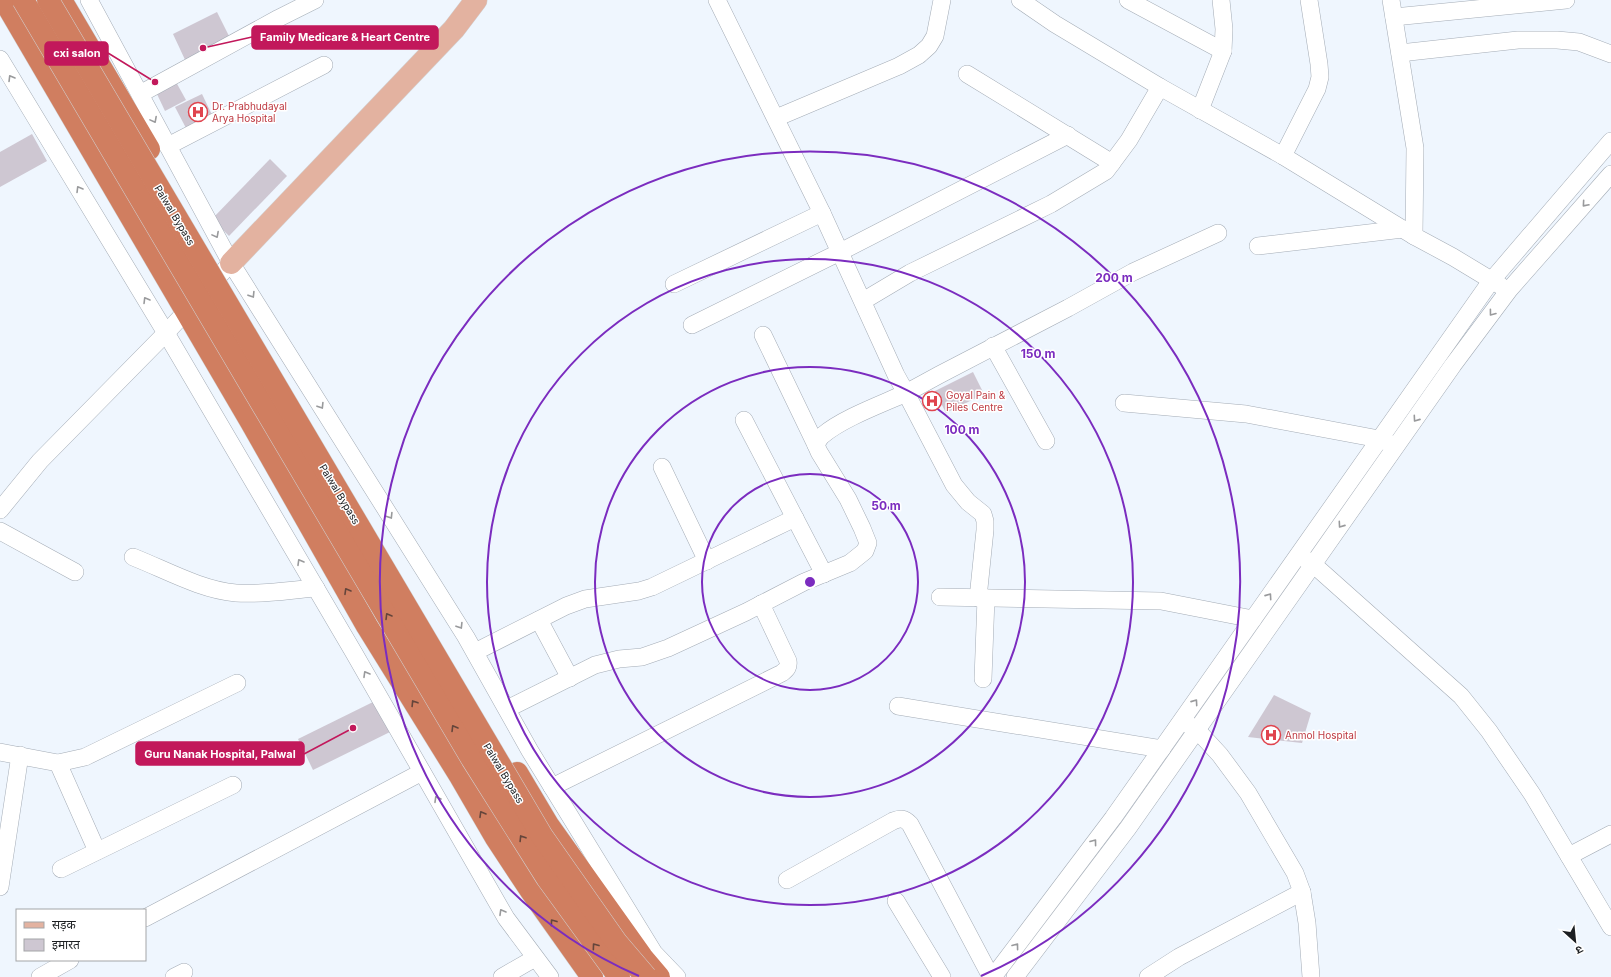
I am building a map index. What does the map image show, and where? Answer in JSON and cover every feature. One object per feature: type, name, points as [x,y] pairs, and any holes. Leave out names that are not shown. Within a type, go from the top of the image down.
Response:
[{"type":"highway","points":[[4,0],[186,311],[367,626],[460,776],[496,838],[531,891],[592,977]]},
{"type":"highway","name":"Palwal Bypass","points":[[23,0],[472,759],[547,878],[619,977]]},
{"type":"highway","name":"Palwal Bypass","points":[[48,0],[222,272],[542,836],[617,943],[646,977]]},
{"type":"highway","points":[[62,0],[548,825],[642,957],[659,977]]},
{"type":"main road","points":[[222,272],[454,29],[476,0]]},
{"type":"street","points":[[89,0],[168,146],[222,272],[475,652],[552,787],[654,953],[677,977]]},
{"type":"street","points":[[140,94],[315,0]]},
{"type":"street","points":[[717,0],[759,87],[776,118],[906,394],[954,485],[968,502],[983,514],[985,521],[982,598],[983,679]]},
{"type":"street","points":[[776,118],[899,66],[919,55],[929,46],[935,36],[942,0]]},
{"type":"street","points":[[1020,0],[1055,24],[1160,87],[1283,156],[1409,233],[1509,290]]},
{"type":"street","points":[[1128,0],[1223,51]]},
{"type":"street","points":[[1200,110],[1223,51],[1224,29],[1221,0]]},
{"type":"street","points":[[1283,156],[1317,89],[1320,77],[1308,0]]},
{"type":"street","points":[[1391,0],[1415,148],[1409,233]]},
{"type":"street","points":[[1394,17],[1566,0]]},
{"type":"street","points":[[1400,53],[1518,40],[1557,40],[1579,42],[1611,54]]},
{"type":"street","points":[[0,59],[166,333],[316,588],[506,918],[550,977]]},
{"type":"street","points":[[168,146],[324,65]]},
{"type":"street","points":[[967,74],[1112,163]]},
{"type":"street","points":[[862,301],[910,273],[1051,204],[1106,171],[1129,140],[1160,87]]},
{"type":"street","points":[[692,325],[840,252],[1068,135]]},
{"type":"street","points":[[788,880],[893,820],[902,818],[906,819],[992,977],[1113,818],[1491,281],[1611,141]]},
{"type":"street","points":[[1015,977],[1128,828],[1453,365],[1509,290],[1611,174]]},
{"type":"street","points":[[674,284],[822,214]]},
{"type":"street","points":[[816,445],[822,435],[861,413],[906,394],[921,384],[1133,272],[1218,232]]},
{"type":"street","points":[[1258,246],[1409,233]]},
{"type":"street","points":[[0,510],[40,461],[166,333],[222,272]]},
{"type":"street","points":[[507,709],[595,665],[642,657],[668,648],[850,563],[866,551],[868,543],[862,528],[848,499],[819,452],[763,335]]},
{"type":"street","points":[[993,346],[1046,441]]},
{"type":"street","points":[[1124,403],[1246,414],[1379,439],[1397,446]]},
{"type":"street","points":[[744,420],[824,574]]},
{"type":"street","points":[[662,467],[706,561]]},
{"type":"street","points":[[475,652],[566,606],[585,599],[639,591],[652,587],[795,518]]},
{"type":"street","points":[[0,531],[75,572]]},
{"type":"street","points":[[1298,555],[1314,565],[1461,696],[1489,731],[1528,788],[1611,927]]},
{"type":"street","points":[[133,557],[197,584],[236,593],[316,588]]},
{"type":"street","points":[[940,597],[1161,601],[1253,619]]},
{"type":"street","points":[[552,787],[786,670],[788,661],[761,604]]},
{"type":"street","points":[[539,620],[570,678]]},
{"type":"street","points":[[0,752],[58,763],[85,757],[237,683]]},
{"type":"street","points":[[898,706],[1162,749]]},
{"type":"street","points":[[1182,720],[1197,730],[1220,755],[1248,793],[1295,873],[1302,892],[1307,923],[1311,977]]},
{"type":"street","points":[[0,887],[20,755]]},
{"type":"street","points":[[58,763],[97,851]]},
{"type":"street","points":[[146,917],[422,772]]},
{"type":"street","points":[[61,869],[233,785]]},
{"type":"street","points":[[1569,856],[1611,834]]},
{"type":"street","points":[[1148,977],[1179,957],[1302,892]]},
{"type":"street","points":[[896,901],[942,977]]},
{"type":"street","points":[[502,977],[535,958]]},
{"type":"street","points":[[40,977],[68,961]]},
{"type":"building","points":[[217,12],[232,42],[187,64],[173,34]]},
{"type":"building","points":[[176,82],[186,100],[165,111],[156,92]]},
{"type":"building","points":[[202,94],[213,117],[187,130],[175,107]]},
{"type":"building","points":[[32,134],[47,161],[0,187],[0,152]]},
{"type":"building","points":[[270,159],[287,176],[229,236],[212,219]]},
{"type":"building","points":[[973,372],[984,394],[946,413],[935,391]]},
{"type":"building","points":[[1274,695],[1311,713],[1302,743],[1248,737]]},
{"type":"building","points":[[375,701],[390,732],[313,770],[298,739]]},
{"type":"place","name":"Family Medicare & Heart Centre","points":[[203,48]]},
{"type":"place","name":"cxi salon","points":[[155,82]]},
{"type":"place","name":"Dr. Prabhudayal Arya Hospital","points":[[198,112]]},
{"type":"place","name":"Goyal Pain & Piles Centre","points":[[932,401]]},
{"type":"place","name":"Guru Nanak Hospital, Palwal","points":[[353,728]]},
{"type":"place","name":"Anmol Hospital","points":[[1271,735]]}]
